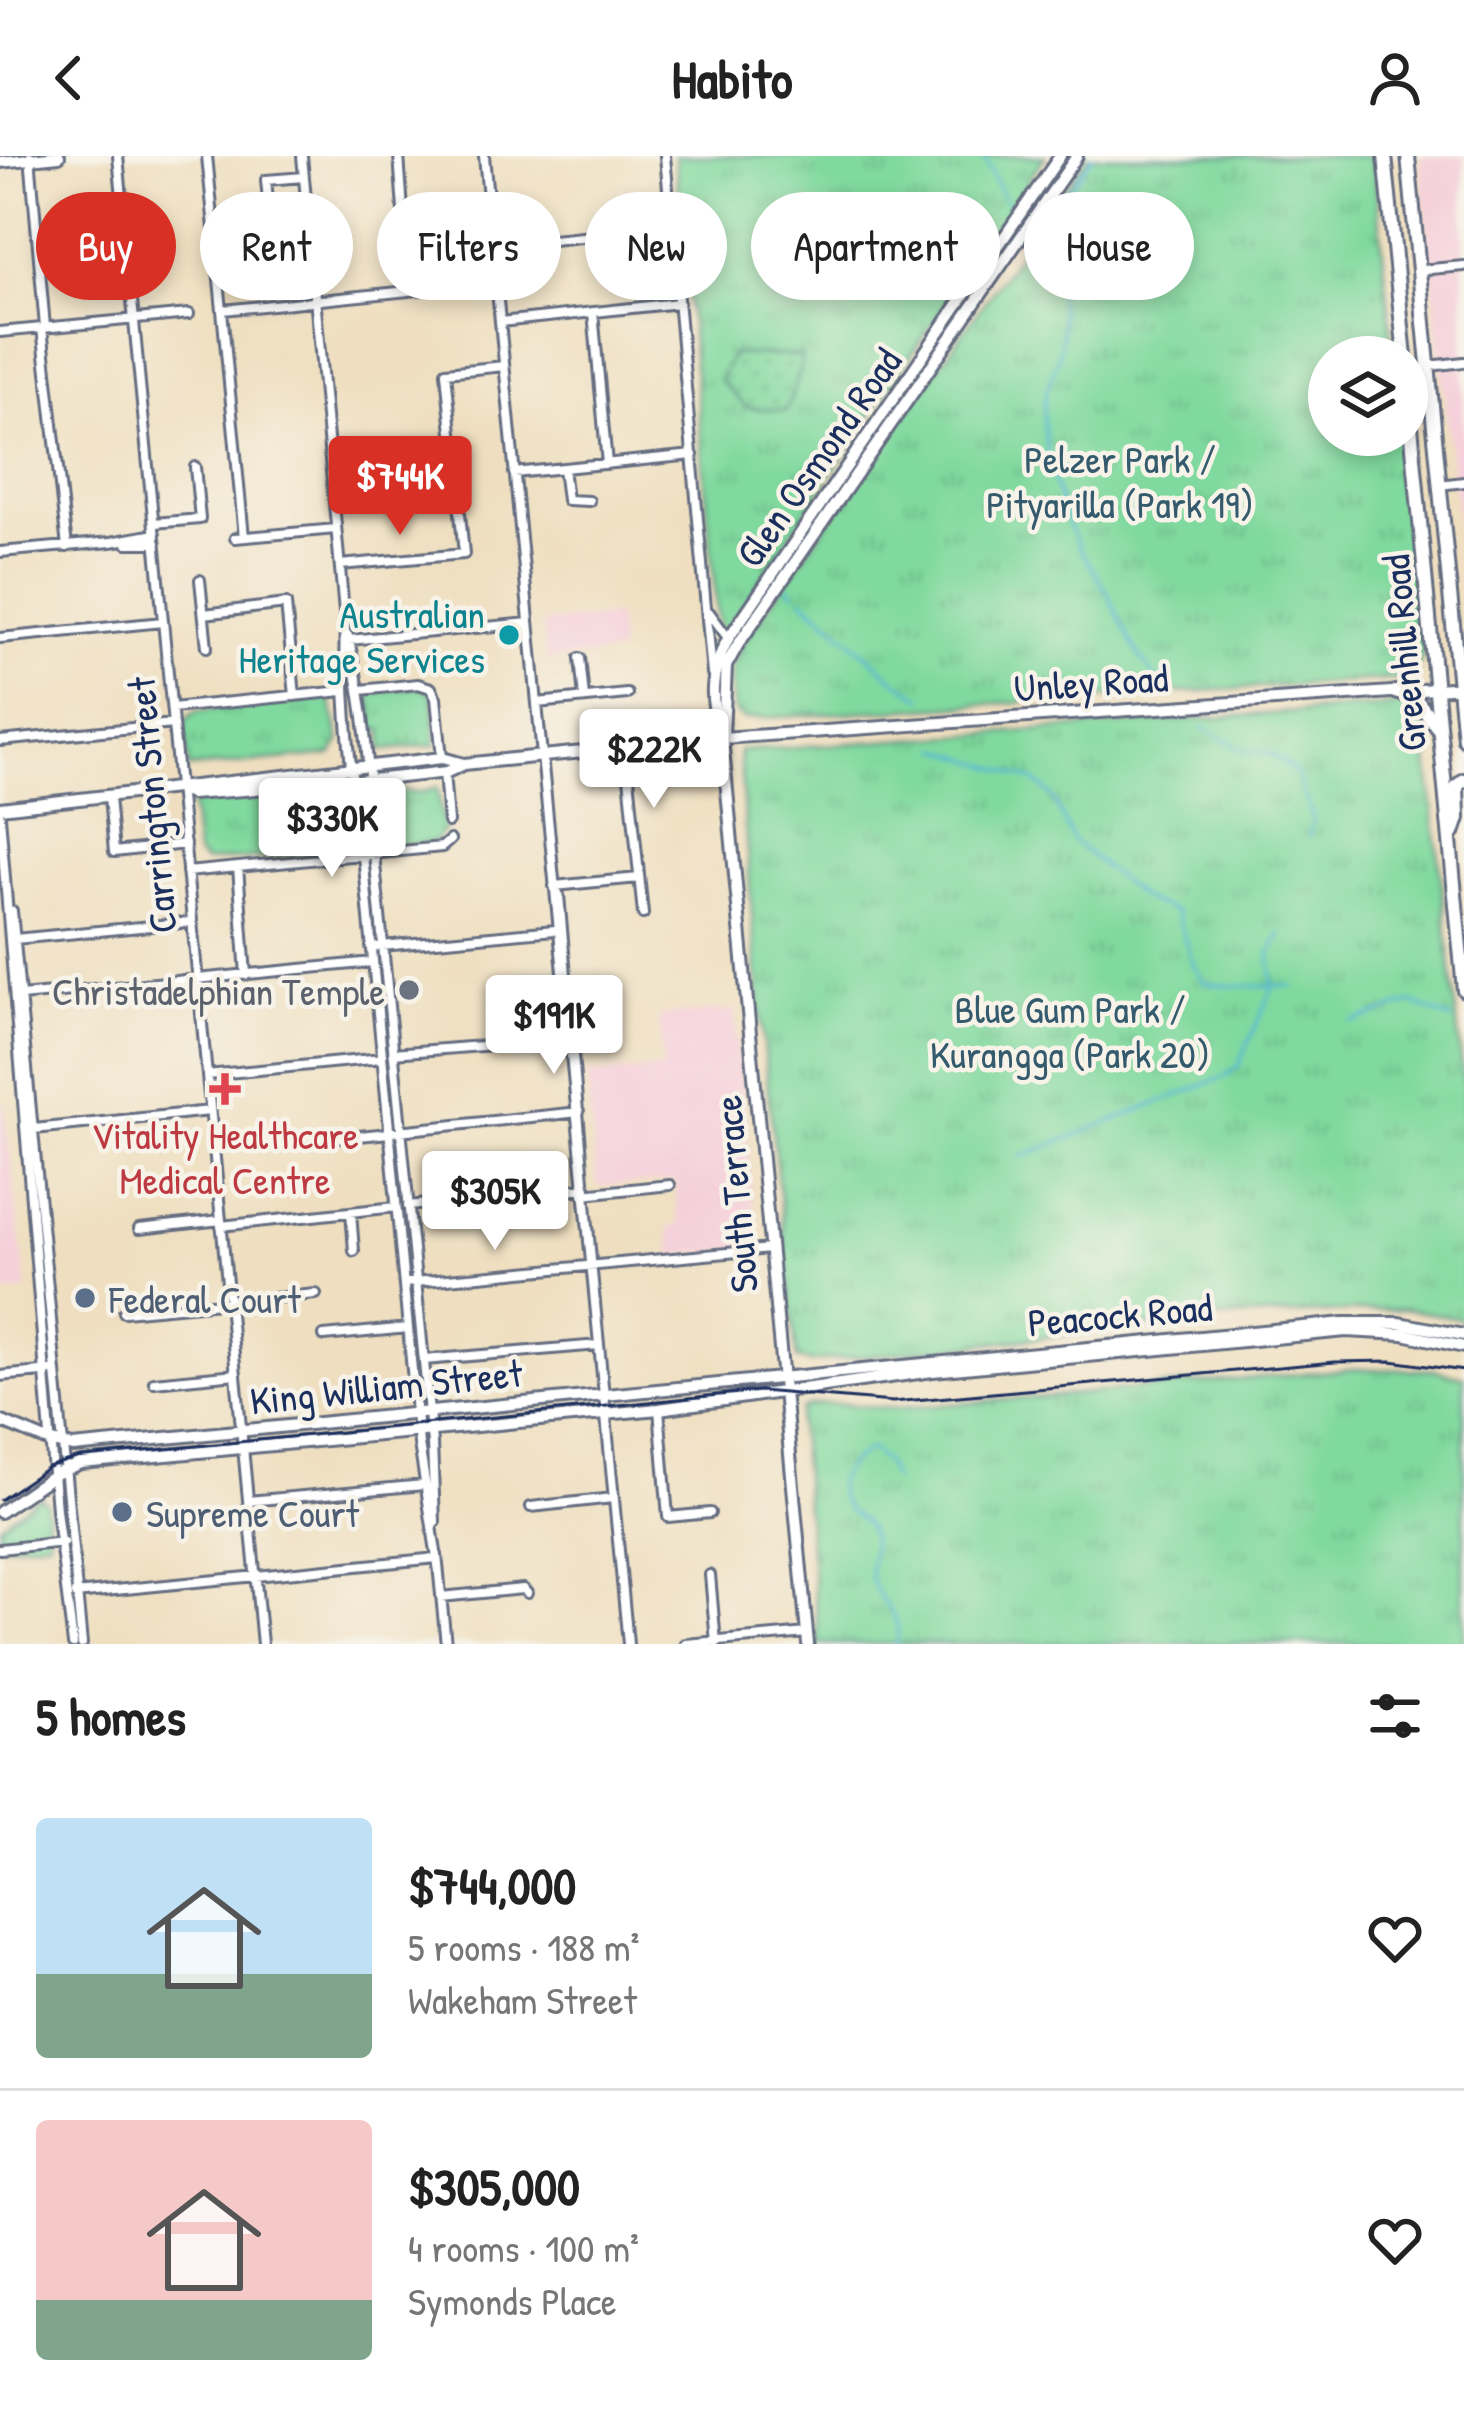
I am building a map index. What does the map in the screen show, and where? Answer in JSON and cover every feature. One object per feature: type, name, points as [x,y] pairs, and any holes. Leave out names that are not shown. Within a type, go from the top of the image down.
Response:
[{"type":"highway","points":[[1385,156],[1403,336]]},
{"type":"highway","name":"Greenhill Road","points":[[1408,156],[1425,336]]},
{"type":"highway","points":[[1399,299],[1409,292],[1421,296]]},
{"type":"highway","name":"Greenhill Road","points":[[1428,366],[1439,485],[1454,570],[1451,607],[1464,739]]},
{"type":"highway","points":[[1428,421],[1432,416]]},
{"type":"highway","points":[[1415,465],[1422,448],[1436,452]]},
{"type":"highway","name":"Greenhill Road","points":[[1414,456],[1464,990]]},
{"type":"highway","points":[[1430,622],[1436,624],[1451,607]]},
{"type":"highway","points":[[1454,642],[1464,663]]},
{"type":"highway","points":[[1395,692],[1414,698],[1441,734]]},
{"type":"highway","points":[[1450,839],[1458,818],[1456,786],[1464,780]]},
{"type":"main road","points":[[0,162],[59,156]]},
{"type":"main road","name":"Glen Osmond Road","points":[[1000,252],[1060,156]]},
{"type":"main road","name":"Glen Osmond Road","points":[[1000,255],[1077,156]]},
{"type":"main road","name":"Glen Osmond Road","points":[[712,676],[968,300]]},
{"type":"main road","name":"South Terrace","points":[[722,738],[727,719],[726,666],[733,643]]},
{"type":"main road","name":"South Terrace","points":[[712,676],[715,718],[722,738],[807,1639]]},
{"type":"main road","name":"Unley Road","points":[[443,765],[722,738],[1461,687]]},
{"type":"main road","points":[[0,812],[350,768],[443,765]]},
{"type":"main road","points":[[180,790],[191,794],[352,782],[443,765]]},
{"type":"main road","name":"Peacock Road","points":[[783,1393],[1029,1357],[1344,1323],[1400,1323],[1464,1335]]},
{"type":"main road","name":"Peacock Road","points":[[782,1378],[1346,1331],[1403,1334],[1464,1347]]},
{"type":"main road","name":"King William Street","points":[[0,1421],[59,1445],[782,1378]]},
{"type":"main road","name":"King William Street","points":[[60,1471],[783,1393]]},
{"type":"main road","points":[[0,1512],[60,1471]]},
{"type":"street","name":"Carrington Street","points":[[118,156],[262,1644]]},
{"type":"street","points":[[207,156],[239,538],[336,530]]},
{"type":"street","points":[[302,156],[345,623],[343,691],[350,768],[383,946],[424,1360],[422,1411]]},
{"type":"street","points":[[399,156],[402,192]]},
{"type":"street","points":[[484,156],[488,192]]},
{"type":"street","name":"South Terrace","points":[[664,156],[668,192]]},
{"type":"street","points":[[30,157],[68,547]]},
{"type":"street","points":[[267,192],[266,181],[304,177]]},
{"type":"street","points":[[1419,270],[1464,266]]},
{"type":"street","points":[[223,310],[377,294]]},
{"type":"street","points":[[498,300],[628,1644]]},
{"type":"street","name":"South Terrace","points":[[679,300],[712,676]]},
{"type":"street","points":[[500,322],[679,303]]},
{"type":"street","points":[[593,312],[607,464]]},
{"type":"street","points":[[0,332],[189,314]]},
{"type":"street","points":[[1428,366],[1464,362]]},
{"type":"street","points":[[340,566],[464,554],[446,372],[504,366]]},
{"type":"street","points":[[514,473],[693,455]]},
{"type":"street","points":[[154,523],[200,519],[195,467]]},
{"type":"street","points":[[563,469],[566,500],[589,501]]},
{"type":"street","points":[[333,490],[456,478]]},
{"type":"street","points":[[1439,485],[1464,482]]},
{"type":"street","points":[[0,552],[155,539]]},
{"type":"street","points":[[200,580],[207,647]]},
{"type":"street","points":[[203,614],[286,604],[295,696]]},
{"type":"street","name":"South Terrace","points":[[706,605],[733,643]]},
{"type":"street","points":[[0,638],[164,622]]},
{"type":"street","points":[[345,623],[361,690],[369,766],[371,947],[408,1328],[425,1432],[446,1644]]},
{"type":"street","points":[[349,640],[529,623]]},
{"type":"street","points":[[580,658],[584,698]]},
{"type":"street","points":[[361,690],[418,684],[431,688],[436,698],[448,822]]},
{"type":"street","points":[[172,708],[343,691]]},
{"type":"street","points":[[537,703],[627,694]]},
{"type":"street","points":[[0,742],[173,724]]},
{"type":"street","points":[[626,747],[643,914]]},
{"type":"street","points":[[110,797],[114,851],[185,844]]},
{"type":"street","points":[[0,812],[21,1089],[53,1371]]},
{"type":"street","points":[[188,872],[442,847],[450,840]]},
{"type":"street","points":[[5,862],[34,1129],[59,1445],[62,1544],[72,1594]]},
{"type":"street","points":[[238,867],[247,975]]},
{"type":"street","points":[[554,886],[639,878]]},
{"type":"street","points":[[15,939],[192,922]]},
{"type":"street","points":[[371,947],[559,929]]},
{"type":"street","points":[[21,996],[373,962]]},
{"type":"street","points":[[393,1053],[569,1039]]},
{"type":"street","points":[[207,1075],[382,1058]]},
{"type":"street","points":[[34,1129],[210,1112]]},
{"type":"street","points":[[319,1140],[576,1112]]},
{"type":"street","points":[[408,1206],[670,1185]]},
{"type":"street","points":[[139,1229],[396,1207]]},
{"type":"street","points":[[351,1212],[354,1251]]},
{"type":"street","points":[[404,1283],[770,1250]]},
{"type":"street","points":[[124,1312],[316,1294]]},
{"type":"street","points":[[324,1336],[408,1328]]},
{"type":"street","points":[[424,1360],[598,1346]]},
{"type":"street","points":[[0,1376],[53,1371]]},
{"type":"street","points":[[154,1382],[236,1374]]},
{"type":"street","points":[[659,1409],[668,1517],[710,1513]]},
{"type":"street","points":[[425,1432],[424,1485],[437,1558]]},
{"type":"street","points":[[60,1471],[70,1521],[77,1644]]},
{"type":"street","points":[[248,1501],[424,1485]]},
{"type":"street","points":[[531,1507],[614,1498]]},
{"type":"street","points":[[62,1544],[70,1521]]},
{"type":"street","points":[[0,1549],[62,1544]]},
{"type":"street","points":[[72,1594],[437,1558]]},
{"type":"street","points":[[710,1575],[716,1643]]},
{"type":"street","points":[[441,1597],[523,1589],[527,1593]]},
{"type":"street","points":[[686,1644],[807,1639]]},
{"type":"shaded area","points":[[1420,156],[1464,156],[1464,587],[1426,215]]},
{"type":"shaded area","points":[[617,616],[620,653],[546,661],[542,623]]},
{"type":"shaded area","points":[[734,1010],[757,1247],[672,1255],[669,1227],[679,1225],[675,1181],[597,1186],[587,1075],[663,1069],[659,1016]]},
{"type":"shaded area","points":[[0,1102],[27,1290],[0,1293]]},
{"type":"green space","points":[[675,156],[1045,156],[1000,223],[1000,192],[751,192],[751,300],[948,300],[725,632],[718,626],[688,300],[727,300],[727,192],[678,192]]},
{"type":"green space","name":"Pelzer Park / Pityarilla (Park 19)","points":[[1088,156],[1373,156],[1392,336],[1308,336],[1308,456],[1403,456],[1423,653],[1416,673],[1399,679],[743,719],[734,711],[730,673],[740,647],[986,300],[1000,300],[1000,280],[1024,246],[1024,300],[1194,300],[1194,192],[1062,192]]},
{"type":"green space","points":[[733,354],[801,356],[786,411],[746,407],[719,379]]},
{"type":"green space","points":[[418,687],[433,694],[436,745],[382,750],[383,730],[373,730],[370,693]]},
{"type":"green space","points":[[330,698],[340,742],[332,755],[189,768],[184,721],[196,711]]},
{"type":"green space","name":"Blue Gum Park / Kurangga (Park 20)","points":[[1414,704],[1423,715],[1464,1087],[1464,1319],[1406,1309],[1223,1318],[811,1362],[797,1359],[760,1014],[739,751]]},
{"type":"green space","points":[[437,787],[444,830],[434,842],[378,848],[375,802],[391,791],[425,792]]},
{"type":"green space","points":[[348,789],[355,851],[204,862],[196,854],[191,803]]},
{"type":"green space","points":[[1351,1369],[1434,1370],[1464,1376],[1464,1644],[819,1644],[798,1422],[801,1409],[824,1404],[888,1408],[957,1404]]},
{"type":"green space","points":[[39,1496],[46,1502],[49,1540],[0,1545],[0,1525]]},
{"type":"waterway","points":[[983,156],[1006,203]]},
{"type":"waterway","points":[[1093,156],[1033,240],[1049,267],[1061,314],[1057,361],[1044,400],[1045,438],[1062,508],[1075,539],[1158,681]]},
{"type":"waterway","points":[[788,587],[794,592]]},
{"type":"waterway","points":[[802,598],[923,698]]},
{"type":"waterway","points":[[1203,728],[1245,750],[1270,753],[1295,772],[1313,818],[1309,838]]},
{"type":"waterway","points":[[940,749],[1033,780],[1052,796],[1073,841],[1143,899],[1176,912],[1204,982],[1292,986]]},
{"type":"waterway","points":[[1273,983],[1270,954],[1281,933]]},
{"type":"waterway","points":[[1020,1157],[1224,1077],[1238,1066],[1273,987]]},
{"type":"waterway","points":[[1352,1022],[1412,1003],[1452,1020]]},
{"type":"waterway","points":[[894,1480],[870,1449],[841,1473],[838,1489],[847,1509],[871,1535],[871,1578],[895,1619],[896,1644]]},
{"type":"tram line","points":[[0,1500],[48,1467],[75,1458],[760,1391],[893,1402],[1335,1362],[1391,1361],[1464,1371]]},
{"type":"place","name":"Australian Heritage Services","points":[[509,635]]},
{"type":"place","name":"Christadelphian Temple","points":[[409,990]]},
{"type":"place","name":"Vitality Healthcare Medical Centre","points":[[225,1089]]},
{"type":"place","name":"Federal Court","points":[[85,1298]]},
{"type":"place","name":"Supreme Court","points":[[122,1512]]}]
